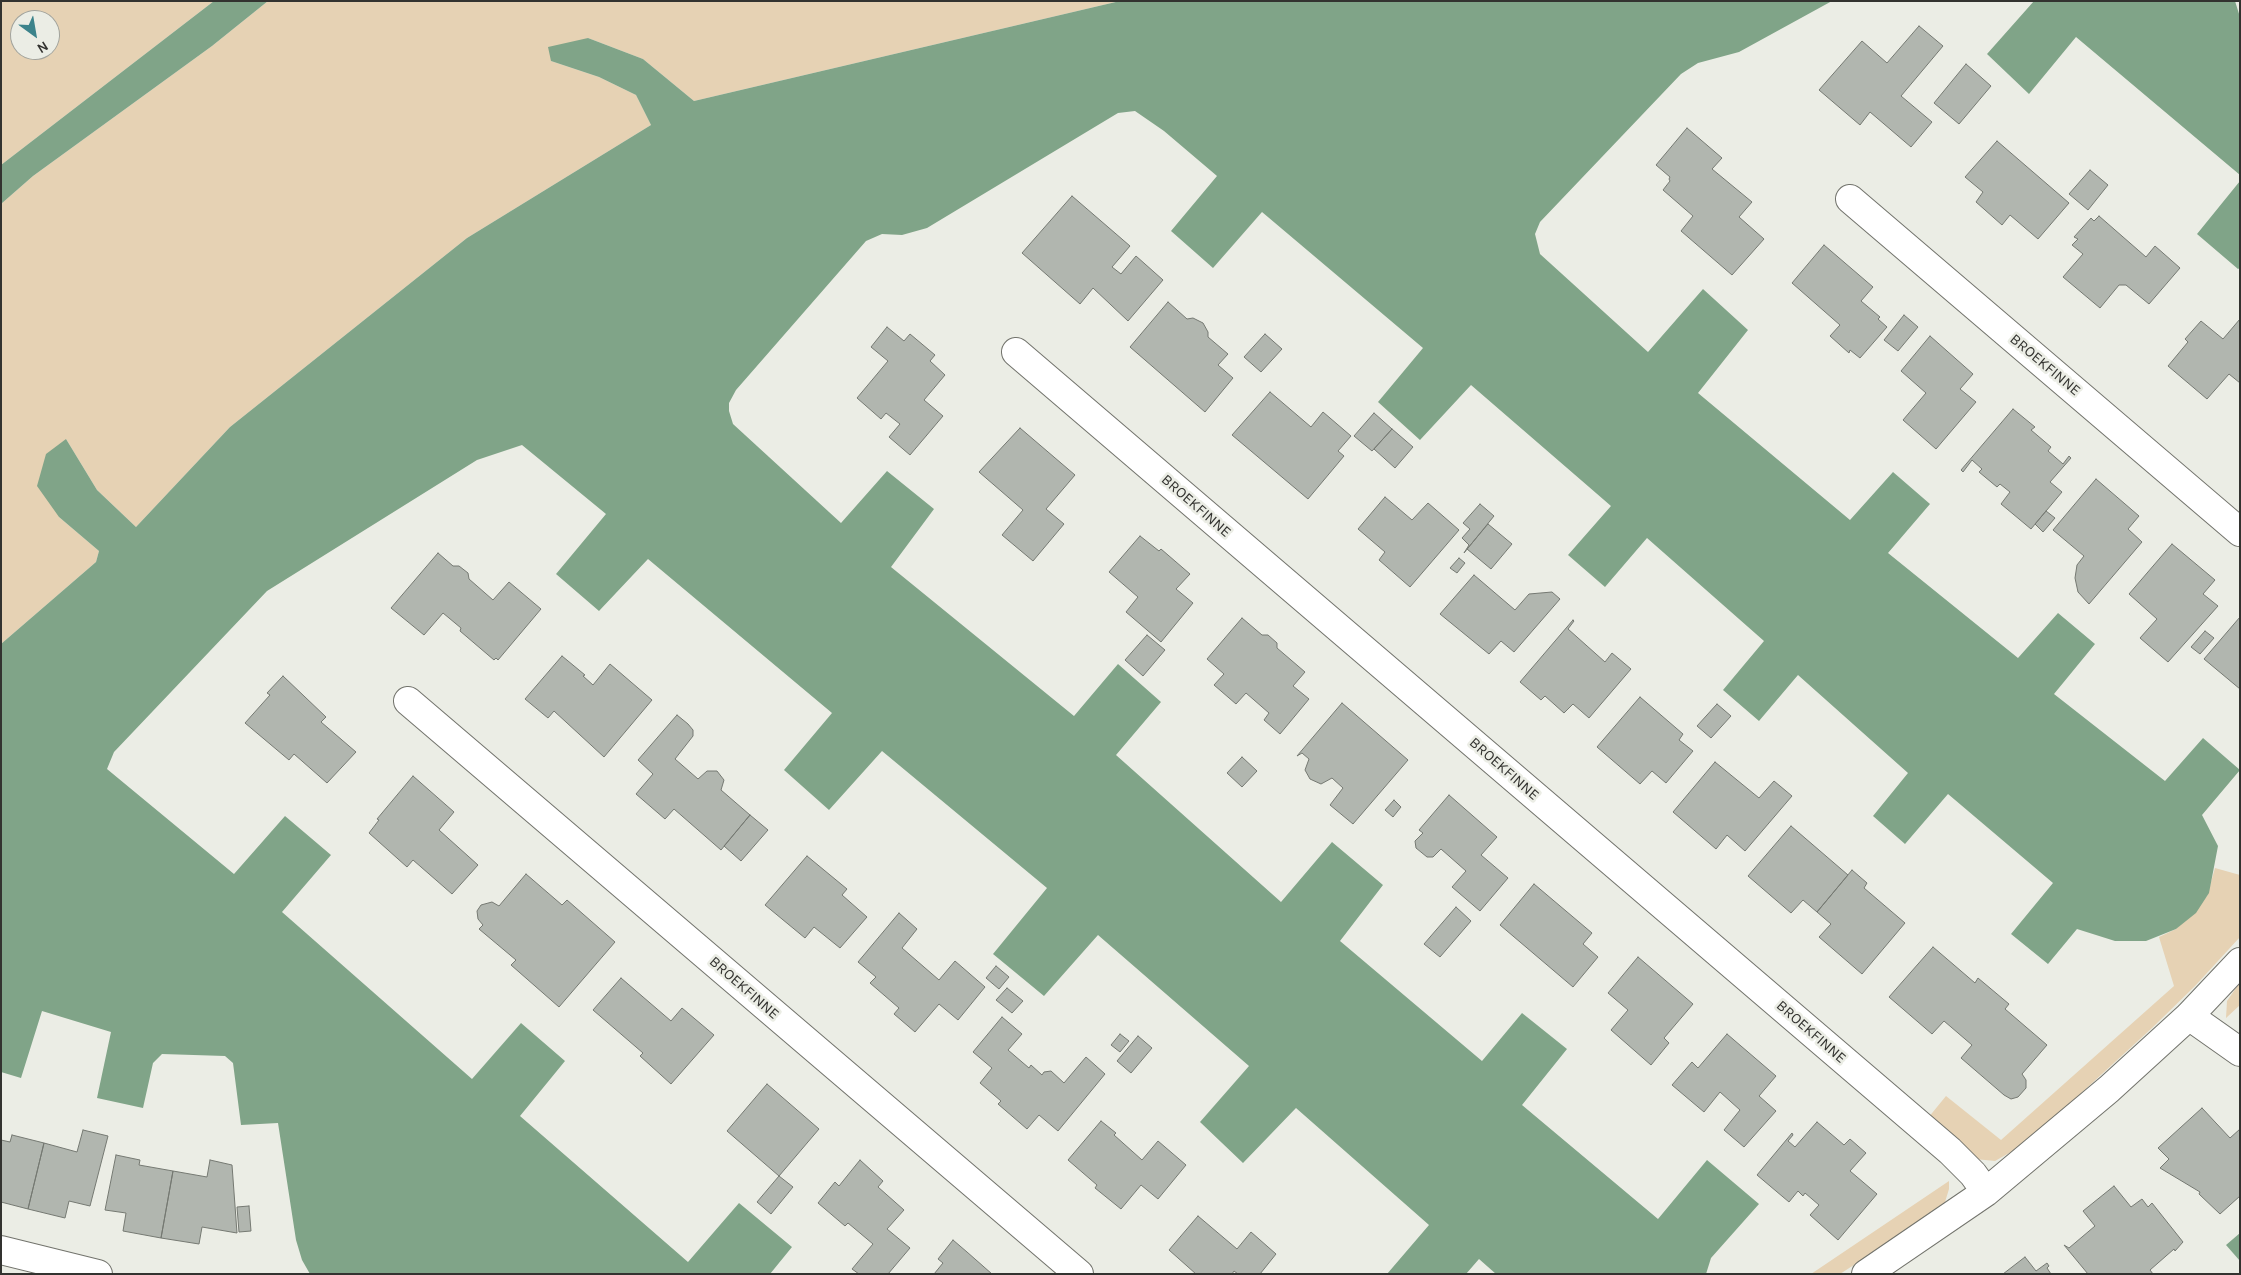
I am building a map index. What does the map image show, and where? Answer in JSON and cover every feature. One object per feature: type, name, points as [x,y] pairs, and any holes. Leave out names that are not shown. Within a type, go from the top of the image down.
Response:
[{"type":"street","name":"BROEKFINNE","points":[[1850,199],[2240,532]]},
{"type":"street","name":"BROEKFINNE","points":[[1016,352],[1950,1151],[1973,1174],[1986,1192]]},
{"type":"street","name":"BROEKFINNE","points":[[408,701],[1079,1274]]},
{"type":"street","points":[[1866,1274],[1986,1192],[2109,1089],[2189,1016],[2240,962]]},
{"type":"street","points":[[2189,1016],[2240,1052]]},
{"type":"street","points":[[1,1250],[98,1274]]},
{"type":"shaded area","points":[[1,1],[214,1],[1,165]]},
{"type":"shaded area","points":[[214,1],[268,1],[212,46],[33,176],[1,204],[1,165]]},
{"type":"shaded area","points":[[268,1],[1120,1],[694,101],[643,59],[588,38],[551,61],[599,77],[636,95],[651,125],[467,238],[230,427],[136,527],[97,490],[66,439],[59,517],[99,551],[96,562],[1,644],[1,204],[33,176],[212,46]]},
{"type":"shaded area","points":[[1120,1],[1832,1],[1739,52],[1698,63],[1681,74],[1540,222],[1535,234],[1540,254],[1648,352],[1703,289],[1748,330],[1698,393],[1850,520],[1893,472],[1930,504],[1888,553],[2018,658],[2058,613],[2095,644],[2054,694],[2165,781],[2203,738],[2240,770],[2202,815],[2218,846],[2209,893],[2196,913],[2176,929],[2146,941],[2115,941],[2077,929],[2048,964],[2011,934],[2053,883],[1948,794],[1905,844],[1873,816],[1908,773],[1798,675],[1759,721],[1723,690],[1764,641],[1647,538],[1605,587],[1568,555],[1611,506],[1471,385],[1420,440],[1378,402],[1423,348],[1262,212],[1213,268],[1171,231],[1217,176],[1164,131],[1135,111],[1118,113],[927,228],[902,235],[882,234],[866,241],[736,390],[729,403],[733,424],[841,523],[887,471],[934,509],[891,567],[1074,716],[1118,664],[1161,702],[1116,755],[1281,902],[1332,842],[1383,885],[1340,941],[1482,1061],[1522,1013],[1567,1049],[1522,1105],[1658,1219],[1707,1160],[1759,1204],[1711,1258],[1706,1274],[1496,1274],[1479,1259],[1466,1274],[1387,1274],[1429,1225],[1296,1108],[1243,1163],[1200,1122],[1249,1066],[1098,935],[1044,996],[993,954],[1047,888],[882,751],[829,810],[784,770],[832,713],[648,559],[599,611],[556,574],[606,514],[522,445],[477,460],[267,591],[114,752],[107,769],[234,874],[285,816],[331,855],[282,912],[472,1079],[521,1023],[565,1061],[520,1116],[688,1262],[739,1203],[792,1247],[770,1274],[310,1274],[302,1260],[296,1240],[278,1123],[241,1125],[233,1063],[225,1056],[162,1054],[153,1063],[143,1108],[97,1098],[111,1032],[42,1011],[21,1078],[1,1072],[1,644],[96,562],[99,551],[59,517],[37,486],[46,454],[66,439],[97,490],[136,527],[230,427],[467,238],[651,125],[636,95],[599,77],[551,61],[548,47],[588,38],[643,59],[694,101]]},
{"type":"shaded area","points":[[2034,1],[2235,1],[2240,17],[2240,175],[2076,37],[2029,94],[1987,54]]},
{"type":"shaded area","points":[[2240,181],[2240,268],[2238,269],[2197,234]]},
{"type":"shaded area","points":[[2215,868],[2240,875],[2240,937],[2195,986],[2152,1028],[2053,1119],[2018,1148],[1995,1161],[1975,1159],[1928,1118],[1946,1096],[2001,1140],[2174,986],[2159,937],[2176,929],[2207,896]]},
{"type":"shaded area","points":[[2240,982],[2240,1005],[2226,1018],[2227,1001]]},
{"type":"shaded area","points":[[1949,1181],[1945,1202],[1900,1235],[1840,1274],[1811,1274]]},
{"type":"shaded area","points":[[2240,1233],[2240,1261],[2226,1245]]},
{"type":"building","points":[[1919,26],[1943,46],[1901,96],[1932,122],[1911,147],[1870,112],[1860,125],[1819,90],[1862,41],[1887,63]]},
{"type":"building","points":[[1966,64],[1991,86],[1959,124],[1934,103]]},
{"type":"building","points":[[1687,128],[1722,158],[1712,169],[1752,202],[1739,217],[1764,239],[1732,275],[1681,231],[1693,216],[1663,190],[1670,181],[1670,177],[1656,165]]},
{"type":"building","points":[[1997,141],[2069,203],[2038,239],[2010,215],[2002,225],[1976,202],[1983,192],[1965,177]]},
{"type":"building","points":[[2090,170],[2108,185],[2088,210],[2069,194]]},
{"type":"building","points":[[1072,196],[1130,246],[1112,267],[1121,274],[1136,256],[1163,280],[1128,321],[1093,288],[1080,304],[1022,253]]},
{"type":"building","points":[[2099,216],[2146,257],[2155,246],[2180,268],[2149,304],[2126,285],[2119,285],[2100,308],[2063,277],[2083,254],[2072,245],[2078,239],[2074,237],[2091,218],[2094,221]]},
{"type":"building","points":[[1824,245],[1873,287],[1861,301],[1880,317],[1878,319],[1887,327],[1860,358],[1850,350],[1849,353],[1830,336],[1840,325],[1792,283]]},
{"type":"building","points":[[1168,302],[1187,319],[1193,318],[1203,323],[1208,332],[1208,337],[1228,354],[1218,365],[1233,378],[1205,412],[1130,347]]},
{"type":"building","points":[[1904,315],[1918,327],[1898,351],[1884,340]]},
{"type":"building","points":[[2240,319],[2240,383],[2229,374],[2207,399],[2168,366],[2188,342],[2185,339],[2201,321],[2223,339]]},
{"type":"building","points":[[887,327],[904,341],[910,334],[935,355],[930,361],[945,375],[924,400],[943,416],[910,455],[889,437],[900,424],[886,413],[881,419],[857,398],[888,361],[871,347]]},
{"type":"building","points":[[1265,334],[1282,349],[1261,372],[1244,357]]},
{"type":"building","points":[[1930,336],[1973,374],[1960,389],[1976,402],[1936,449],[1903,420],[1926,393],[1901,371]]},
{"type":"building","points":[[1270,392],[1311,427],[1323,412],[1351,436],[1338,451],[1344,456],[1308,499],[1232,435]]},
{"type":"building","points":[[2013,409],[2035,427],[2031,430],[2051,447],[2048,451],[2063,464],[2069,456],[2071,458],[2050,482],[2062,492],[2031,529],[2001,504],[2010,492],[2000,484],[1997,487],[1979,472],[1982,469],[1972,460],[1963,472],[1961,470]]},
{"type":"building","points":[[1374,413],[1392,429],[1372,451],[1354,436]]},
{"type":"building","points":[[1020,428],[1075,475],[1046,509],[1064,524],[1033,561],[1002,535],[1023,510],[979,472]]},
{"type":"building","points":[[1392,429],[1413,447],[1395,468],[1374,449]]},
{"type":"building","points":[[2096,479],[2139,516],[2128,529],[2142,542],[2089,604],[2078,592],[2075,578],[2077,565],[2084,556],[2053,530]]},
{"type":"building","points":[[1385,497],[1412,520],[1428,503],[1459,530],[1410,587],[1379,560],[1385,552],[1358,529]]},
{"type":"building","points":[[1480,504],[1494,516],[1464,553],[1469,545],[1462,538],[1470,529],[1463,523]]},
{"type":"building","points":[[2046,511],[2055,518],[2043,532],[2035,524]]},
{"type":"building","points":[[1488,524],[1512,544],[1491,569],[1467,549]]},
{"type":"building","points":[[1140,536],[1159,551],[1161,549],[1190,574],[1176,589],[1193,603],[1161,642],[1126,612],[1138,597],[1109,572]]},
{"type":"building","points":[[2172,544],[2215,580],[2203,594],[2218,606],[2168,662],[2140,638],[2157,619],[2129,594]]},
{"type":"building","points":[[438,553],[453,566],[459,566],[468,573],[469,579],[493,600],[509,582],[541,609],[498,660],[496,658],[494,660],[460,631],[461,628],[443,613],[424,635],[391,608]]},
{"type":"building","points":[[1459,558],[1465,563],[1457,573],[1450,568]]},
{"type":"building","points":[[1474,575],[1515,610],[1529,594],[1552,592],[1560,599],[1514,652],[1501,641],[1489,654],[1440,614]]},
{"type":"building","points":[[2240,617],[2240,689],[2204,659]]},
{"type":"building","points":[[1242,618],[1262,635],[1268,635],[1277,643],[1277,648],[1305,672],[1293,686],[1309,699],[1280,734],[1264,720],[1269,713],[1246,693],[1236,704],[1214,685],[1224,674],[1207,659]]},
{"type":"building","points":[[1573,620],[1568,629],[1605,662],[1612,653],[1631,669],[1589,718],[1573,704],[1564,713],[1545,696],[1541,700],[1520,682]]},
{"type":"building","points":[[2205,631],[2214,638],[2200,654],[2191,647]]},
{"type":"building","points":[[1147,635],[1165,650],[1143,676],[1125,660]]},
{"type":"building","points":[[562,656],[585,675],[583,676],[593,685],[610,664],[652,700],[604,757],[554,711],[548,718],[525,699]]},
{"type":"building","points":[[283,676],[326,717],[321,722],[356,752],[327,783],[294,754],[289,760],[245,723],[270,695],[267,693]]},
{"type":"building","points":[[1640,697],[1683,734],[1679,740],[1693,751],[1666,783],[1652,771],[1640,784],[1597,747]]},
{"type":"building","points":[[1342,703],[1408,760],[1353,824],[1330,805],[1343,788],[1332,778],[1321,784],[1310,779],[1305,770],[1309,759],[1302,753],[1297,756]]},
{"type":"building","points":[[1717,704],[1731,716],[1711,738],[1697,726]]},
{"type":"building","points":[[677,715],[693,730],[693,736],[675,759],[698,779],[707,771],[717,771],[724,780],[721,790],[750,815],[721,850],[674,809],[665,819],[636,794],[653,774],[638,760]]},
{"type":"building","points":[[1242,757],[1257,771],[1242,787],[1227,773]]},
{"type":"building","points":[[1715,762],[1759,798],[1774,781],[1792,796],[1745,851],[1727,835],[1716,849],[1673,812]]},
{"type":"building","points":[[413,776],[454,812],[439,830],[478,865],[452,894],[413,860],[407,867],[369,833],[379,820],[377,819]]},
{"type":"building","points":[[1449,795],[1497,837],[1481,855],[1508,878],[1480,911],[1452,887],[1466,871],[1441,849],[1433,857],[1427,857],[1416,848],[1415,841],[1423,833],[1419,830]]},
{"type":"building","points":[[1394,800],[1401,807],[1393,817],[1385,810]]},
{"type":"building","points":[[750,815],[768,830],[741,861],[724,846]]},
{"type":"building","points":[[1791,826],[1848,875],[1817,912],[1803,900],[1791,913],[1748,876]]},
{"type":"building","points":[[807,856],[847,889],[842,895],[867,917],[840,948],[814,927],[805,938],[765,905]]},
{"type":"building","points":[[1852,870],[1867,883],[1864,888],[1905,923],[1862,974],[1819,937],[1831,924],[1817,912]]},
{"type":"building","points":[[526,874],[562,905],[567,900],[615,942],[559,1007],[511,965],[516,960],[479,929],[483,925],[478,919],[477,911],[481,905],[492,902],[499,906]]},
{"type":"building","points":[[1534,884],[1592,933],[1583,944],[1598,957],[1573,987],[1500,925]]},
{"type":"building","points":[[1456,907],[1471,921],[1440,957],[1424,944]]},
{"type":"building","points":[[899,913],[917,929],[902,948],[939,980],[955,961],[985,987],[958,1020],[939,1004],[915,1032],[894,1014],[899,1008],[870,983],[876,977],[858,962]]},
{"type":"building","points":[[1933,947],[1975,983],[1978,978],[2009,1004],[2005,1009],[2047,1045],[2022,1074],[2026,1080],[2026,1088],[2018,1097],[2011,1099],[2004,1095],[1961,1058],[1972,1045],[1944,1021],[1932,1034],[1889,997]]},
{"type":"building","points":[[1638,957],[1693,1004],[1664,1038],[1669,1043],[1651,1065],[1611,1030],[1628,1010],[1608,993]]},
{"type":"building","points":[[996,966],[1009,977],[999,989],[986,978]]},
{"type":"building","points":[[621,978],[671,1021],[682,1008],[714,1035],[671,1084],[640,1056],[643,1053],[593,1010]]},
{"type":"building","points":[[1007,988],[1023,1001],[1012,1013],[996,1000]]},
{"type":"building","points":[[1002,1017],[1022,1034],[1008,1050],[1029,1068],[1031,1065],[1042,1075],[1044,1072],[1051,1071],[1064,1083],[1086,1057],[1105,1074],[1058,1131],[1039,1115],[1027,1129],[998,1104],[1001,1101],[980,1083],[992,1068],[973,1052]]},
{"type":"building","points":[[1120,1034],[1129,1041],[1120,1052],[1111,1045]]},
{"type":"building","points":[[1727,1034],[1776,1076],[1759,1096],[1776,1111],[1744,1147],[1724,1130],[1740,1110],[1720,1092],[1704,1112],[1672,1085],[1692,1062],[1698,1068]]},
{"type":"building","points":[[1138,1036],[1152,1048],[1131,1073],[1117,1061]]},
{"type":"building","points":[[767,1084],[819,1129],[779,1176],[727,1131]]},
{"type":"building","points":[[2202,1108],[2230,1138],[2240,1129],[2240,1196],[2220,1214],[2199,1194],[2200,1192],[2160,1168],[2169,1159],[2158,1148]]},
{"type":"building","points":[[1101,1121],[1116,1133],[1114,1135],[1142,1160],[1158,1141],[1186,1165],[1158,1199],[1141,1185],[1121,1209],[1095,1188],[1097,1185],[1068,1160]]},
{"type":"building","points":[[1817,1122],[1844,1145],[1850,1139],[1866,1153],[1850,1171],[1877,1194],[1838,1240],[1810,1215],[1819,1205],[1805,1193],[1803,1196],[1798,1191],[1789,1202],[1757,1175],[1792,1133],[1793,1135],[1788,1141],[1795,1147]]},
{"type":"building","points":[[83,1130],[108,1136],[90,1206],[69,1201],[65,1218],[28,1209],[44,1143],[77,1152]]},
{"type":"building","points":[[12,1135],[44,1143],[28,1209],[1,1202],[1,1140],[10,1142]]},
{"type":"building","points":[[116,1155],[140,1160],[139,1165],[173,1171],[161,1238],[123,1231],[126,1213],[105,1210]]},
{"type":"building","points":[[210,1160],[232,1165],[237,1233],[202,1227],[199,1244],[161,1238],[173,1171],[207,1177]]},
{"type":"building","points":[[860,1160],[883,1181],[878,1187],[904,1210],[887,1229],[910,1248],[888,1274],[859,1274],[852,1269],[873,1244],[848,1223],[845,1226],[818,1203],[835,1182],[839,1186]]},
{"type":"building","points":[[779,1176],[793,1187],[771,1214],[757,1202]]},
{"type":"building","points":[[2114,1186],[2131,1207],[2142,1199],[2148,1207],[2152,1203],[2183,1242],[2175,1251],[2174,1249],[2150,1270],[2153,1274],[2088,1274],[2064,1245],[2069,1248],[2095,1226],[2083,1211]]},
{"type":"building","points":[[249,1206],[251,1231],[239,1232],[237,1207]]},
{"type":"building","points":[[1198,1216],[1237,1249],[1251,1232],[1276,1254],[1260,1274],[1238,1274],[1234,1271],[1232,1274],[1196,1274],[1169,1250]]},
{"type":"building","points":[[953,1240],[992,1274],[934,1274],[943,1263],[938,1259]]},
{"type":"building","points":[[2025,1257],[2036,1271],[2047,1263],[2049,1266],[2047,1268],[2051,1274],[2003,1274]]}]
